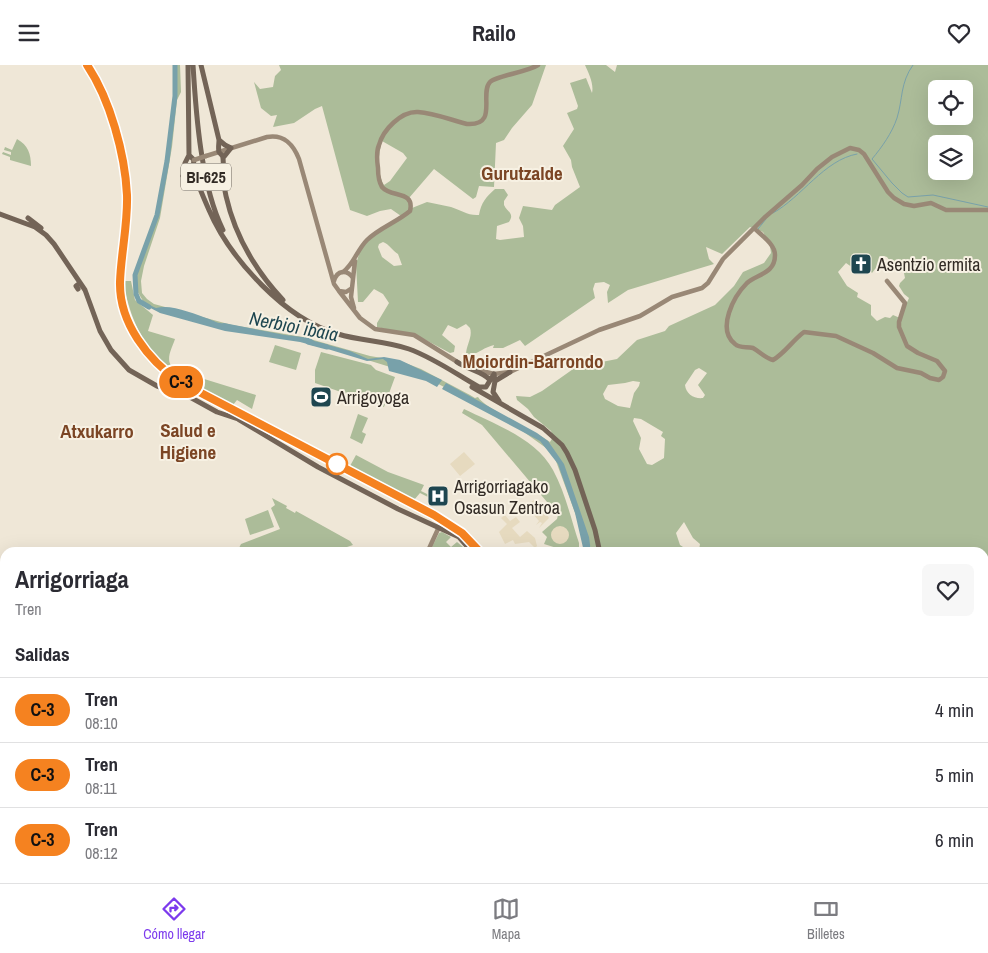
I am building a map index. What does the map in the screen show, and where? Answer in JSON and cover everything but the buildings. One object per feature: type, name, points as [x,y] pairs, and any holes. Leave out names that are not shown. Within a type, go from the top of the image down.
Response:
[{"type":"main road","points":[[185,163],[189,155],[188,65]]},
{"type":"main road","name":"BI-625","points":[[193,65],[208,185],[216,216],[234,251],[263,286],[281,302],[318,327],[336,334],[394,345],[419,353],[550,434],[567,453],[581,487],[599,547]]},
{"type":"main road","points":[[201,65],[219,140],[219,152],[222,154],[223,159],[225,196],[238,235],[266,281],[302,317]]},
{"type":"main road","points":[[219,140],[232,148],[223,159]]},
{"type":"main road","points":[[189,155],[194,159],[193,166],[214,221],[234,251]]},
{"type":"main road","points":[[182,176],[189,171],[196,174]]},
{"type":"main road","points":[[0,214],[26,223],[43,233]]},
{"type":"main road","points":[[28,218],[54,244],[90,299],[103,337],[111,350],[123,365],[135,374],[157,386],[194,399],[218,413],[238,419],[318,467],[438,529],[459,537],[468,547]]},
{"type":"main road","points":[[419,353],[479,387],[486,387],[492,381],[510,372]]},
{"type":"main road","points":[[457,363],[484,375],[492,381]]},
{"type":"main road","points":[[494,374],[492,381],[497,399],[521,415]]},
{"type":"street","points":[[334,285],[335,278],[351,265],[359,250],[372,236],[410,211],[410,200],[404,195],[387,190],[382,186],[380,180],[377,152],[381,138],[386,131],[399,119],[411,113],[427,114],[473,125],[485,116],[487,109],[485,92],[490,82],[538,65]]},
{"type":"street","points":[[194,159],[270,136],[282,138],[292,145],[299,159],[334,285],[360,318],[375,329],[414,335],[457,363],[494,374],[510,372],[600,330],[640,317],[672,297],[702,288],[708,283],[723,259],[764,218],[802,185],[817,169],[832,157],[850,148],[859,150],[864,154],[888,192],[904,204],[914,206],[931,203],[946,210],[988,210]]},
{"type":"street","points":[[754,228],[772,245],[774,259],[766,273],[745,285],[728,312],[726,320],[729,336],[733,343],[737,346],[753,349],[769,359],[777,358],[804,332],[829,334],[873,353],[896,368],[921,373],[939,380],[943,377],[945,371],[937,361],[907,346],[899,322],[906,303],[888,281]]},
{"type":"street","points":[[355,311],[352,302],[352,288],[354,267],[359,250]]},
{"type":"street","points":[[326,256],[333,270],[349,273],[353,278]]},
{"type":"street","points":[[339,291],[346,292],[352,288]]},
{"type":"street","points":[[430,547],[438,529]]},
{"type":"green space","points":[[174,65],[180,65],[181,92],[177,100],[172,147],[160,218],[141,281],[142,293],[147,299],[154,304],[232,325],[303,337],[370,356],[400,361],[421,369],[475,398],[478,397],[482,402],[499,413],[550,442],[553,437],[551,431],[517,400],[516,396],[530,397],[542,391],[576,367],[617,359],[637,340],[665,331],[669,326],[715,305],[734,286],[743,272],[764,263],[771,253],[770,246],[763,232],[750,227],[722,254],[706,247],[709,259],[714,264],[628,290],[608,303],[607,292],[610,285],[604,282],[595,283],[593,289],[595,298],[525,346],[520,340],[503,348],[493,348],[494,345],[470,356],[466,355],[471,335],[470,328],[466,324],[457,329],[448,325],[442,335],[455,346],[454,352],[450,353],[422,338],[377,327],[377,323],[389,303],[383,294],[374,289],[363,302],[358,302],[356,264],[360,251],[371,237],[401,216],[391,209],[367,216],[350,210],[322,106],[294,123],[273,127],[277,115],[271,116],[261,108],[254,82],[260,89],[273,87],[275,76],[281,70],[279,65],[546,65],[532,105],[504,140],[496,143],[494,187],[479,186],[476,197],[473,199],[434,169],[409,198],[412,208],[427,202],[451,207],[471,215],[479,215],[489,195],[495,189],[504,189],[508,195],[504,205],[510,213],[511,219],[509,222],[497,226],[496,239],[500,240],[524,237],[523,226],[519,218],[523,206],[552,210],[555,205],[580,187],[571,160],[563,146],[574,129],[567,113],[577,109],[578,106],[570,83],[586,78],[592,93],[590,75],[585,65],[606,65],[615,72],[617,65],[988,65],[988,547],[700,547],[700,544],[693,538],[684,522],[676,533],[680,545],[683,547],[590,547],[581,529],[553,453],[510,422],[429,379],[306,341],[236,330],[156,310],[143,301],[136,289],[137,274],[153,228],[166,161],[175,82]],"holes":[[[382,141],[403,153],[407,158],[390,181],[384,185],[379,170]],[[383,242],[398,254],[402,265],[394,266],[382,257],[378,247]],[[881,257],[887,257],[895,268],[900,269],[904,273],[905,278],[899,286],[909,298],[900,318],[893,315],[890,318],[885,317],[877,321],[871,315],[871,305],[857,297],[858,293],[847,286],[838,272],[846,263],[856,270],[864,262],[872,273],[881,266]],[[699,368],[707,373],[698,385],[705,395],[703,398],[691,395],[685,385],[695,370]],[[633,381],[640,382],[634,393],[630,408],[618,406],[605,399],[603,394],[608,385]],[[634,418],[641,419],[663,432],[661,436],[665,439],[664,458],[652,465],[647,464],[639,449],[641,438],[633,421]]]},
{"type":"green space","points":[[17,139],[28,150],[31,166],[10,160],[10,157],[2,154],[3,152],[11,155],[11,152],[4,150],[5,147],[12,150]]},
{"type":"green space","points":[[123,281],[131,281],[135,300],[153,315],[148,331],[175,339],[169,359],[175,370],[256,395],[252,409],[237,400],[233,405],[239,410],[196,386],[162,362],[138,330]]},
{"type":"green space","points":[[275,345],[301,353],[296,370],[269,362]]},
{"type":"green space","points":[[321,352],[371,365],[376,370],[395,377],[384,407],[315,383],[315,370]]},
{"type":"green space","points":[[464,409],[501,426],[536,449],[546,459],[557,478],[564,496],[579,547],[554,547],[544,544],[547,537],[542,532],[557,519],[558,515],[482,425],[462,413]]},
{"type":"green space","points":[[358,414],[368,418],[362,432],[366,434],[362,444],[350,438]]},
{"type":"green space","points":[[356,455],[388,472],[424,485],[421,491],[429,495],[428,497],[420,493],[414,500],[409,500],[360,474],[361,472],[350,466]]},
{"type":"green space","points":[[272,498],[295,513],[296,511],[350,541],[353,545],[347,547],[240,547],[241,544],[280,529],[271,508],[275,505]]},
{"type":"green space","points":[[268,510],[274,527],[250,535],[245,519]]},
{"type":"green space","points":[[442,532],[451,537],[446,542],[451,547],[432,547],[439,533]]},
{"type":"green space","points":[[457,542],[463,547],[451,547]]},
{"type":"shaded area","points":[[464,452],[475,464],[460,476],[450,464]]},
{"type":"shaded area","points":[[534,500],[544,512],[548,509],[550,512],[547,515],[549,518],[539,528],[542,523],[540,522],[536,525],[539,521],[526,506]]},
{"type":"shaded area","points":[[505,515],[510,521],[516,517],[520,522],[512,528],[520,537],[527,531],[535,538],[537,546],[534,547],[529,542],[515,544],[513,540],[505,544],[499,532],[507,524],[501,518]]},
{"type":"shaded area","points":[[556,526],[564,526],[569,531],[567,542],[556,544],[551,539],[551,531]]},
{"type":"water","points":[[145,303],[156,308],[169,307],[183,310],[218,323],[310,338],[314,341],[315,346],[225,331],[160,313],[143,304]]},
{"type":"water","points":[[321,343],[350,351],[368,359],[384,357],[400,360],[442,380],[437,387],[426,381],[389,371],[387,362],[383,359],[367,361],[321,347]]},
{"type":"water","points":[[446,383],[537,433],[548,441],[564,464],[589,537],[590,547],[583,547],[575,513],[558,464],[540,441],[442,389]]},
{"type":"waterway","name":"Nerbioi ibaia","points":[[149,307],[139,301],[136,294],[135,275],[157,215],[167,161],[175,96],[175,65]]},
{"type":"waterway","points":[[913,65],[906,78],[895,124],[872,159],[892,183],[908,197],[933,195],[988,207]]},
{"type":"waterway","points":[[773,213],[794,198],[824,171],[845,158],[857,154]]},
{"type":"waterway","points":[[758,229],[766,219]]},
{"type":"waterway","name":"Nerbioi ibaia","points":[[308,342],[327,347]]},
{"type":"railway","points":[[85,65],[101,94],[118,145],[125,195],[118,283],[119,298],[129,327],[145,353],[179,383],[433,516],[455,530],[472,547]]},
{"type":"train","name":"C-3","points":[[87,65],[98,84],[107,107],[123,167],[127,193],[127,211],[120,285],[126,315],[145,350],[158,365],[180,382],[434,515],[462,533],[476,547]]},
{"type":"place","name":"Asentzio ermita","points":[[861,264]]},
{"type":"place","name":"Arrigoyoga","points":[[321,397]]},
{"type":"place","name":"Arrigorriagako Osasun Zentroa","points":[[438,496]]},
{"type":"district","name":"Gurutzalde","points":[[522,173]]},
{"type":"district","name":"Moiordin-Barrondo","points":[[533,361]]},
{"type":"district","name":"Atxukarro","points":[[97,431]]},
{"type":"district","name":"Salud e Higiene","points":[[188,441]]}]
